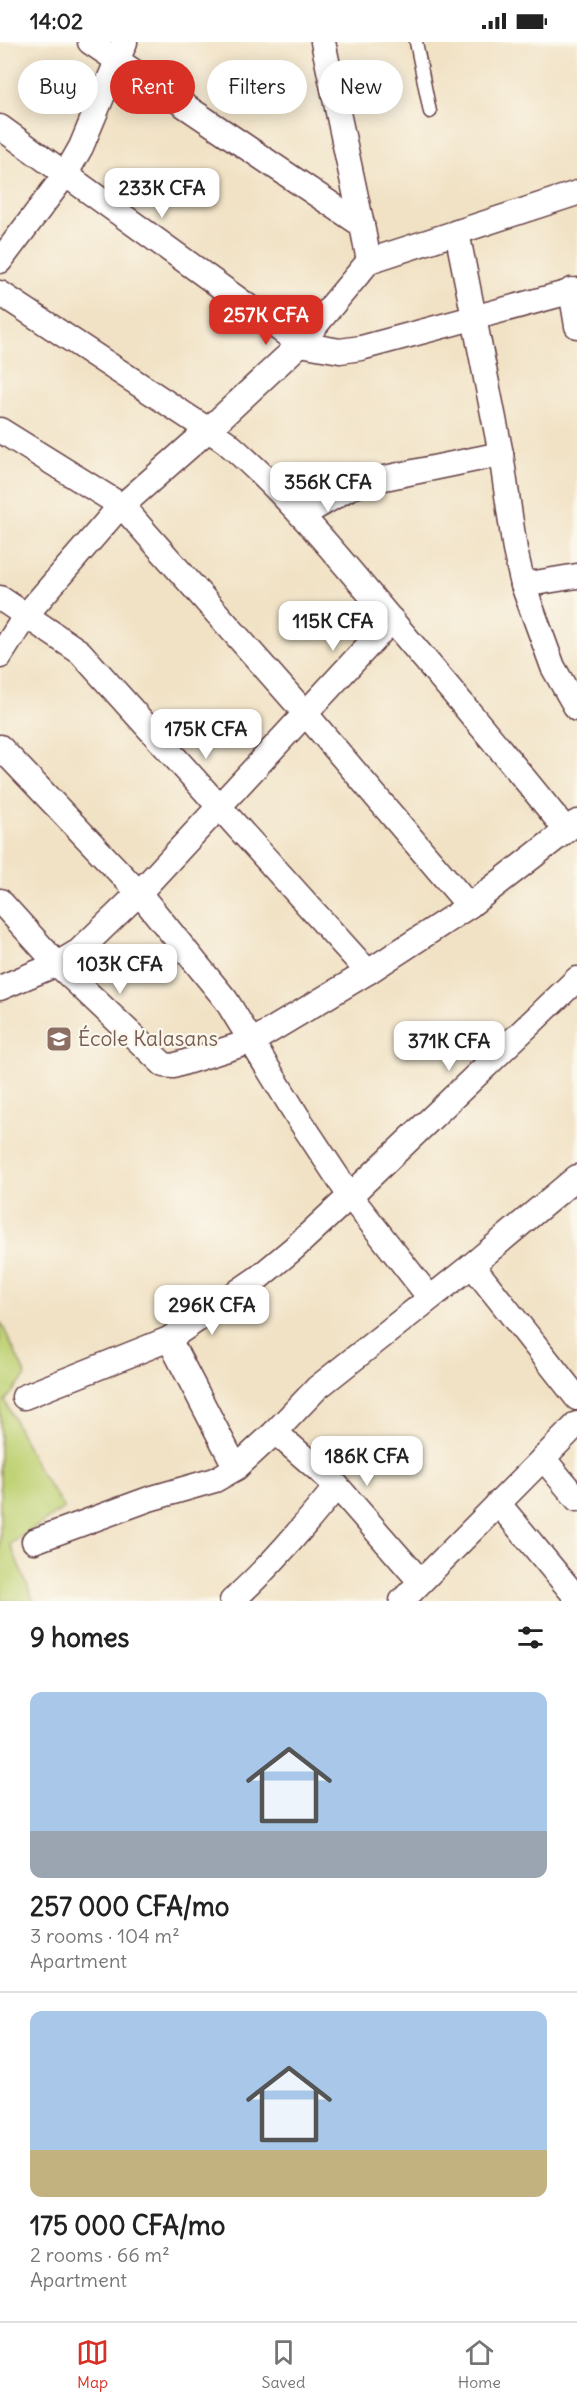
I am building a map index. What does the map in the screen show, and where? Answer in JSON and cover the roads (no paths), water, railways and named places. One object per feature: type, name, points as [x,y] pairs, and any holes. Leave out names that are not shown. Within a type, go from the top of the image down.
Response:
[{"type":"street","points":[[90,42],[122,52],[362,225]]},
{"type":"street","points":[[319,45],[369,261]]},
{"type":"street","points":[[0,261],[65,175],[81,147],[122,52]]},
{"type":"street","points":[[0,127],[300,344],[340,351],[474,319],[574,290],[577,326]]},
{"type":"street","points":[[0,656],[26,615],[122,506],[300,344],[369,261],[577,193]]},
{"type":"street","points":[[457,232],[501,454],[515,550],[523,585],[553,667],[577,709]]},
{"type":"street","points":[[0,293],[208,430],[248,461],[303,515],[477,719],[572,826],[469,906],[368,972],[253,1041],[173,1066],[164,1065],[57,964],[0,901]]},
{"type":"street","points":[[0,430],[122,506],[305,713],[469,906]]},
{"type":"street","points":[[303,515],[349,488],[370,481],[501,454]]},
{"type":"street","points":[[523,585],[577,576]]},
{"type":"street","points":[[0,598],[80,652],[368,972]]},
{"type":"street","points":[[0,988],[57,964],[80,951],[139,893],[392,620]]},
{"type":"street","points":[[0,747],[139,893],[226,1000],[299,1119],[350,1196],[430,1298]]},
{"type":"street","points":[[24,1397],[169,1339],[258,1278],[350,1196],[577,979]]},
{"type":"street","points":[[34,1541],[149,1499],[215,1480],[236,1468],[317,1388],[577,1177]]},
{"type":"street","points":[[471,1265],[577,1398]]},
{"type":"street","points":[[169,1339],[236,1468]]},
{"type":"street","points":[[402,1601],[577,1424]]},
{"type":"street","points":[[275,1432],[337,1486],[420,1581]]},
{"type":"street","points":[[543,1458],[577,1499]]},
{"type":"street","points":[[232,1601],[269,1565],[337,1486]]},
{"type":"street","points":[[498,1503],[577,1598]]},
{"type":"lane","points":[[416,42],[430,112]]},
{"type":"place","name":"École Kalasans","points":[[59,1039]]}]
